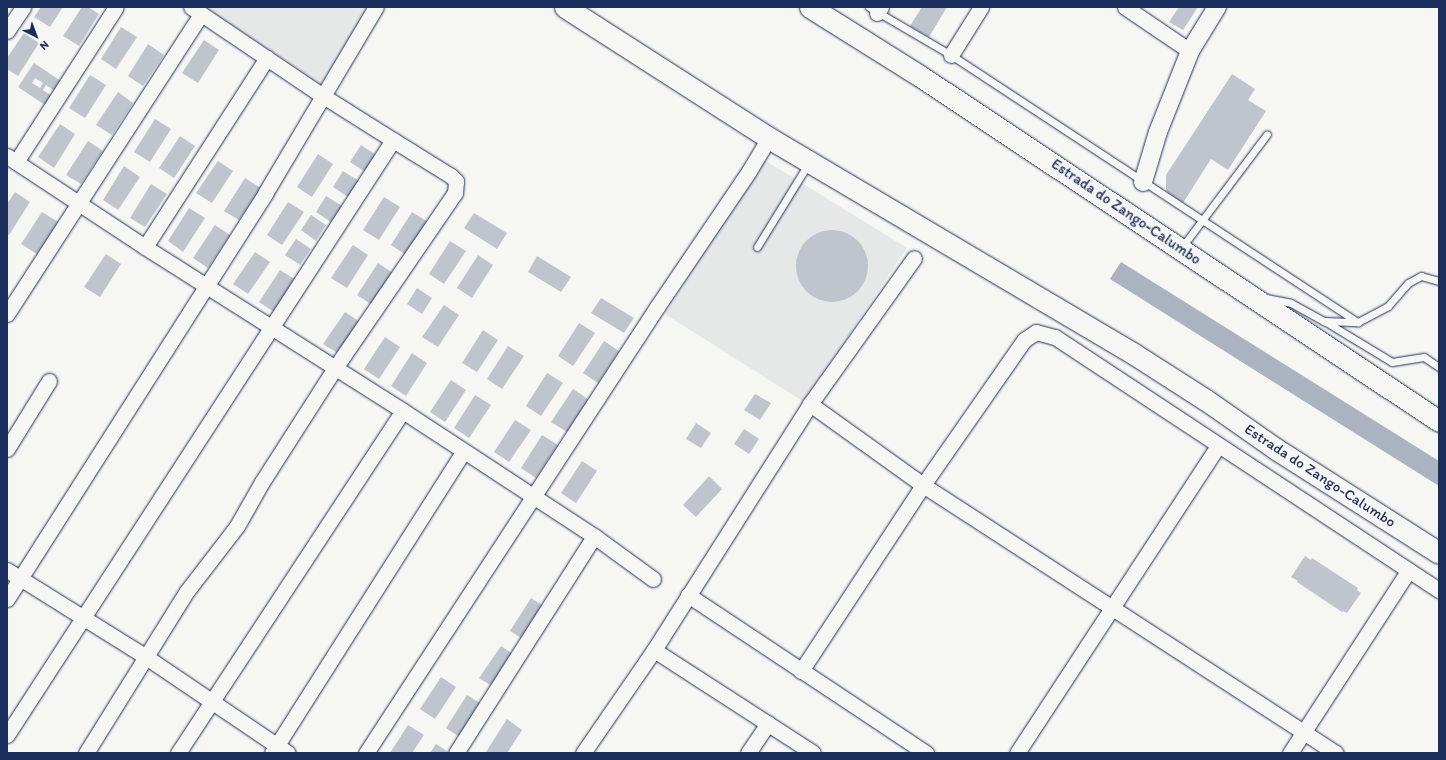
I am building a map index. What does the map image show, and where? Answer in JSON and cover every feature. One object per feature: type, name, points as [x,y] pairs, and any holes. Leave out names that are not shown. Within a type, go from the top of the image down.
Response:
[{"type":"main road","name":"Estrada do Zango-Calumbo","points":[[565,7],[769,138],[1134,354],[1206,400],[1309,470],[1439,553]]},
{"type":"main road","name":"Estrada do Zango-Calumbo","points":[[810,7],[926,80],[1439,421]]},
{"type":"street","points":[[7,31],[23,7]]},
{"type":"street","points":[[116,7],[12,159],[145,247],[403,411],[463,452],[594,536],[653,579]]},
{"type":"street","points":[[7,600],[266,192],[376,7]]},
{"type":"street","points":[[950,55],[980,7]]},
{"type":"street","points":[[1125,7],[1190,50]]},
{"type":"street","points":[[1143,182],[1158,132],[1190,50],[1217,7]]},
{"type":"street","points":[[7,314],[78,203],[196,11],[323,96],[452,176],[456,181],[455,193],[335,368],[262,482],[238,526],[187,591],[86,753]]},
{"type":"street","points":[[145,247],[267,58]]},
{"type":"street","points":[[366,753],[769,138]]},
{"type":"street","points":[[7,736],[394,140]]},
{"type":"street","points":[[583,753],[654,650],[810,404],[914,258]]},
{"type":"street","points":[[801,671],[923,485],[1024,340],[1036,332],[1055,337],[1218,446],[1439,590]]},
{"type":"street","points":[[7,449],[49,381]]},
{"type":"street","points":[[810,404],[923,485],[1336,753]]},
{"type":"street","points":[[178,753],[403,411]]},
{"type":"street","points":[[1017,753],[1111,607],[1218,446]]},
{"type":"street","points":[[7,570],[146,657],[211,701],[279,751],[463,452]]},
{"type":"street","points":[[456,753],[594,536]]},
{"type":"street","points":[[1290,753],[1409,570]]},
{"type":"street","points":[[688,595],[926,753]]},
{"type":"street","points":[[654,650],[813,753]]},
{"type":"street","points":[[748,753],[768,723]]},
{"type":"lane","points":[[876,9],[950,55],[1358,322]]},
{"type":"lane","points":[[1181,249],[1267,134]]},
{"type":"lane","points":[[757,247],[810,162]]},
{"type":"lane","points":[[1324,321],[1358,322],[1388,306],[1408,283],[1421,276],[1439,281]]},
{"type":"lane","points":[[1250,295],[1291,303],[1392,362],[1424,357],[1439,367]]},
{"type":"shaded area","points":[[200,7],[373,7],[325,88]]},
{"type":"shaded area","points":[[763,159],[907,248],[804,402],[665,314]]},
{"type":"shaded area","points":[[1121,262],[1439,461],[1439,486],[1110,279]]},
{"type":"building","points":[[41,7],[63,7],[50,27],[34,17]]},
{"type":"building","points":[[82,7],[88,7],[99,14],[79,46],[63,36]]},
{"type":"building","points":[[922,7],[947,7],[929,37],[910,26]]},
{"type":"building","points":[[1179,7],[1198,7],[1183,30],[1169,22]]},
{"type":"building","points":[[121,27],[137,37],[116,69],[101,59]]},
{"type":"building","points":[[24,33],[39,43],[18,76],[7,69],[7,58]]},
{"type":"building","points":[[204,40],[219,50],[198,83],[182,73]]},
{"type":"building","points":[[148,44],[164,55],[143,86],[128,76]]},
{"type":"building","points":[[34,63],[61,81],[55,91],[46,85],[43,90],[52,96],[45,105],[18,87]],"holes":[[[35,78],[43,83],[40,88],[32,83]]]},
{"type":"building","points":[[1232,74],[1255,89],[1248,100],[1266,111],[1228,170],[1211,159],[1183,203],[1166,191],[1166,175]]},
{"type":"building","points":[[90,75],[106,85],[85,118],[69,108]]},
{"type":"building","points":[[118,92],[133,103],[112,135],[96,125]]},
{"type":"building","points":[[155,119],[171,129],[150,162],[134,152]]},
{"type":"building","points":[[60,124],[75,134],[54,168],[38,157]]},
{"type":"building","points":[[180,136],[195,146],[174,178],[159,168]]},
{"type":"building","points":[[88,141],[103,151],[81,184],[66,175]]},
{"type":"building","points":[[361,145],[376,155],[365,172],[350,162]]},
{"type":"building","points":[[318,154],[333,164],[312,197],[297,187]]},
{"type":"building","points":[[218,161],[233,171],[212,203],[196,193]]},
{"type":"building","points":[[124,166],[140,177],[118,210],[103,200]]},
{"type":"building","points":[[343,171],[359,181],[348,197],[333,187]]},
{"type":"building","points":[[245,178],[261,188],[239,220],[224,211]]},
{"type":"building","points":[[151,184],[167,194],[145,227],[130,218]]},
{"type":"building","points":[[15,192],[30,202],[9,235],[7,234],[7,204]]},
{"type":"building","points":[[326,196],[342,206],[331,222],[316,212]]},
{"type":"building","points":[[384,197],[400,207],[379,240],[363,230]]},
{"type":"building","points":[[288,202],[304,212],[282,245],[267,235]]},
{"type":"building","points":[[189,208],[205,218],[183,252],[168,241]]},
{"type":"building","points":[[42,212],[58,222],[37,254],[21,244]]},
{"type":"building","points":[[412,212],[428,222],[406,255],[391,245]]},
{"type":"building","points":[[474,213],[507,233],[497,249],[464,228]]},
{"type":"building","points":[[311,215],[326,225],[316,241],[301,230]]},
{"type":"building","points":[[215,225],[230,235],[208,268],[193,258]]},
{"type":"building","points":[[825,230],[839,230],[846,232],[858,240],[866,252],[868,266],[866,280],[858,292],[846,300],[839,302],[825,302],[818,300],[806,292],[798,280],[796,273],[796,259],[798,252],[806,240],[818,232]]},
{"type":"building","points":[[296,239],[311,249],[300,265],[285,255]]},
{"type":"building","points":[[450,241],[466,251],[444,284],[429,274]]},
{"type":"building","points":[[353,245],[368,255],[347,288],[331,278]]},
{"type":"building","points":[[255,252],[270,262],[248,294],[233,284]]},
{"type":"building","points":[[106,254],[121,264],[100,297],[84,287]]},
{"type":"building","points":[[478,255],[493,265],[472,298],[457,288]]},
{"type":"building","points":[[537,256],[571,277],[561,292],[528,272]]},
{"type":"building","points":[[378,263],[393,273],[372,305],[357,295]]},
{"type":"building","points":[[280,270],[296,280],[274,312],[259,302]]},
{"type":"building","points":[[417,288],[432,298],[422,314],[407,304]]},
{"type":"building","points":[[601,298],[634,318],[624,333],[591,313]]},
{"type":"building","points":[[444,305],[459,315],[438,347],[422,337]]},
{"type":"building","points":[[345,312],[360,322],[339,354],[323,344]]},
{"type":"building","points":[[579,323],[595,333],[573,366],[558,356]]},
{"type":"building","points":[[483,330],[498,340],[477,372],[462,363]]},
{"type":"building","points":[[385,337],[400,347],[379,379],[364,369]]},
{"type":"building","points":[[604,341],[619,351],[598,383],[583,373]]},
{"type":"building","points":[[508,346],[524,356],[502,389],[487,379]]},
{"type":"building","points":[[412,353],[427,363],[406,396],[391,386]]},
{"type":"building","points":[[547,373],[563,383],[541,416],[526,406]]},
{"type":"building","points":[[451,380],[466,390],[445,422],[430,412]]},
{"type":"building","points":[[573,389],[588,399],[567,432],[551,422]]},
{"type":"building","points":[[755,394],[771,403],[760,420],[744,410]]},
{"type":"building","points":[[475,395],[491,405],[469,438],[454,428]]},
{"type":"building","points":[[515,420],[531,430],[509,462],[494,452]]},
{"type":"building","points":[[696,423],[711,433],[701,448],[686,439]]},
{"type":"building","points":[[744,429],[759,439],[749,454],[734,444]]},
{"type":"building","points":[[542,435],[558,445],[536,478],[521,468]]},
{"type":"building","points":[[582,461],[597,471],[576,503],[561,493]]},
{"type":"building","points":[[709,476],[722,489],[696,517],[683,505]]},
{"type":"building","points":[[1305,556],[1311,560],[1312,558],[1358,588],[1357,590],[1361,593],[1347,613],[1342,612],[1291,577]]},
{"type":"building","points":[[531,598],[547,608],[526,641],[510,631]]},
{"type":"building","points":[[501,646],[516,656],[495,688],[479,678]]},
{"type":"building","points":[[441,677],[456,687],[435,719],[420,709]]},
{"type":"building","points":[[467,695],[483,705],[461,738],[446,728]]},
{"type":"building","points":[[507,719],[522,730],[507,753],[487,753],[486,752]]},
{"type":"building","points":[[408,725],[424,735],[412,753],[390,753]]},
{"type":"building","points":[[436,744],[450,753],[430,753]]}]
